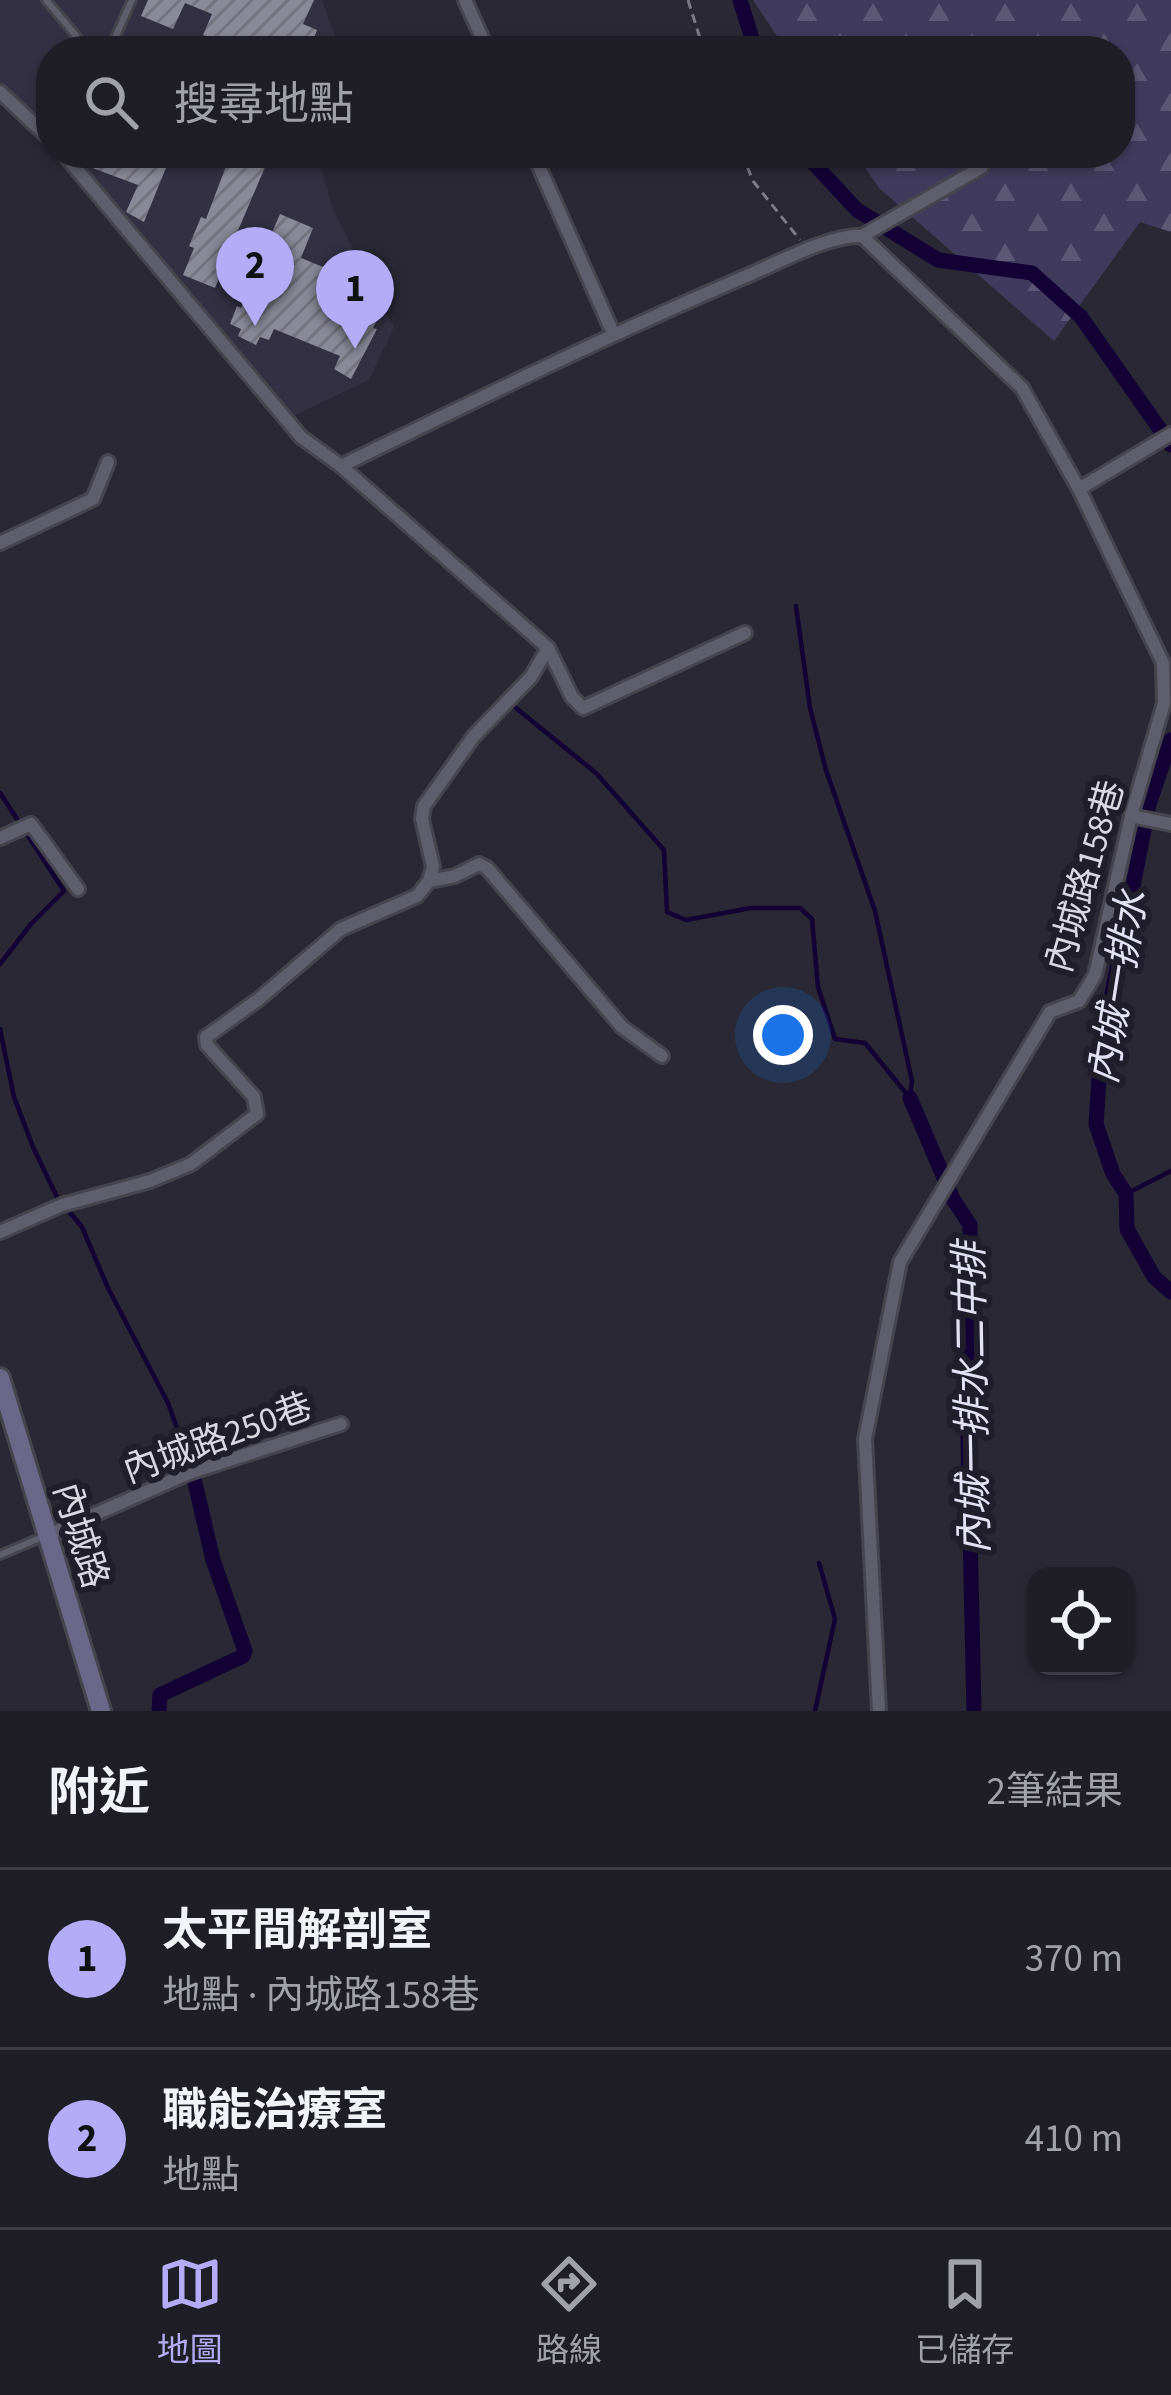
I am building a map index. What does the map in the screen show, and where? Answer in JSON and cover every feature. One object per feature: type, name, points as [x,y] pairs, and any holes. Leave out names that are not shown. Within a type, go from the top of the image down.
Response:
[{"type":"street","points":[[465,0],[481,36]]},
{"type":"street","points":[[0,92],[36,126]]},
{"type":"street","points":[[76,168],[301,437],[341,466],[548,648],[572,697],[584,708],[745,633]]},
{"type":"street","points":[[540,168],[613,333]]},
{"type":"street","points":[[341,466],[613,333],[849,235],[867,233],[980,168]]},
{"type":"street","name":"內城路158巷","points":[[867,233],[1022,388],[1079,489],[1163,663],[1164,703],[1095,975],[1079,1001],[1049,1012],[900,1262],[865,1439],[879,1711]]},
{"type":"street","points":[[1079,489],[1171,434]]},
{"type":"street","points":[[0,544],[93,499],[108,463]]},
{"type":"street","points":[[0,1232],[62,1205],[191,1165],[257,1114],[254,1097],[207,1045],[206,1037],[341,929],[417,896],[429,881],[432,852],[422,820],[424,806],[474,736],[531,677],[548,648]]},
{"type":"street","points":[[1135,817],[1164,823]]},
{"type":"street","points":[[0,838],[31,824],[78,889]]},
{"type":"street","points":[[429,881],[455,876],[479,864],[487,868],[622,1028],[662,1056]]},
{"type":"street","name":"內城路","points":[[0,1378],[101,1711]]},
{"type":"street","name":"內城路250巷","points":[[48,1534],[190,1473],[341,1424]]},
{"type":"lane","points":[[46,0],[76,36]]},
{"type":"lane","points":[[116,36],[132,0]]},
{"type":"lane","points":[[0,1555],[48,1534]]},
{"type":"path","points":[[688,0],[699,36]]},
{"type":"path","points":[[748,168],[809,251]]},
{"type":"shaded area","points":[[0,0],[322,0],[335,36],[36,36],[36,119],[0,82]]},
{"type":"shaded area","points":[[82,168],[321,168],[334,212],[394,327],[369,380],[291,417]]},
{"type":"green space","points":[[753,0],[1171,0],[1171,232],[1140,222],[1054,341],[879,188],[865,168],[1135,168],[1135,36],[777,36]]},
{"type":"building","points":[[148,0],[314,0],[303,24],[317,30],[315,36],[206,36],[212,14],[185,3],[173,29],[141,16]]},
{"type":"building","points":[[92,168],[166,168],[144,222],[126,212],[138,185]]},
{"type":"building","points":[[225,168],[265,168],[237,233],[266,246],[280,214],[313,228],[301,258],[350,278],[336,313],[358,322],[367,305],[375,309],[373,328],[377,329],[351,379],[334,369],[340,356],[274,329],[269,340],[260,337],[256,345],[238,336],[241,329],[230,324],[257,269],[228,257],[215,288],[183,275],[194,248],[189,246],[201,217],[206,219]]},
{"type":"waterway","name":"內城一排水","points":[[740,0],[751,36]]},
{"type":"waterway","name":"內城一排水","points":[[818,168],[857,210],[938,260],[1032,273],[1081,317],[1171,445]]},
{"type":"waterway","points":[[796,606],[810,708],[826,770],[875,911],[912,1081],[910,1095]]},
{"type":"waterway","points":[[516,708],[596,773],[664,850],[667,912],[686,920],[751,908],[800,908],[812,919],[818,987],[835,1039],[865,1043],[910,1098]]},
{"type":"waterway","name":"內城一排水","points":[[1171,740],[1149,804],[1101,1050],[1096,1124],[1113,1174],[1126,1194],[1127,1229],[1154,1277],[1171,1292]]},
{"type":"waterway","points":[[0,793],[64,891],[0,964]]},
{"type":"waterway","points":[[0,1029],[14,1097],[33,1147],[57,1197],[82,1227],[168,1403],[192,1470]]},
{"type":"waterway","name":"內城一排水二中排","points":[[910,1098],[953,1199],[970,1225],[968,1441],[974,1711]]},
{"type":"waterway","points":[[1126,1194],[1171,1171]]},
{"type":"waterway","points":[[159,1711],[160,1695],[245,1651],[213,1560],[192,1470]]},
{"type":"waterway","points":[[815,1711],[835,1619],[819,1563]]},
{"type":"place","name":"職能治療室","points":[[255,326]]},
{"type":"place","name":"太平間解剖室","points":[[355,349]]}]
